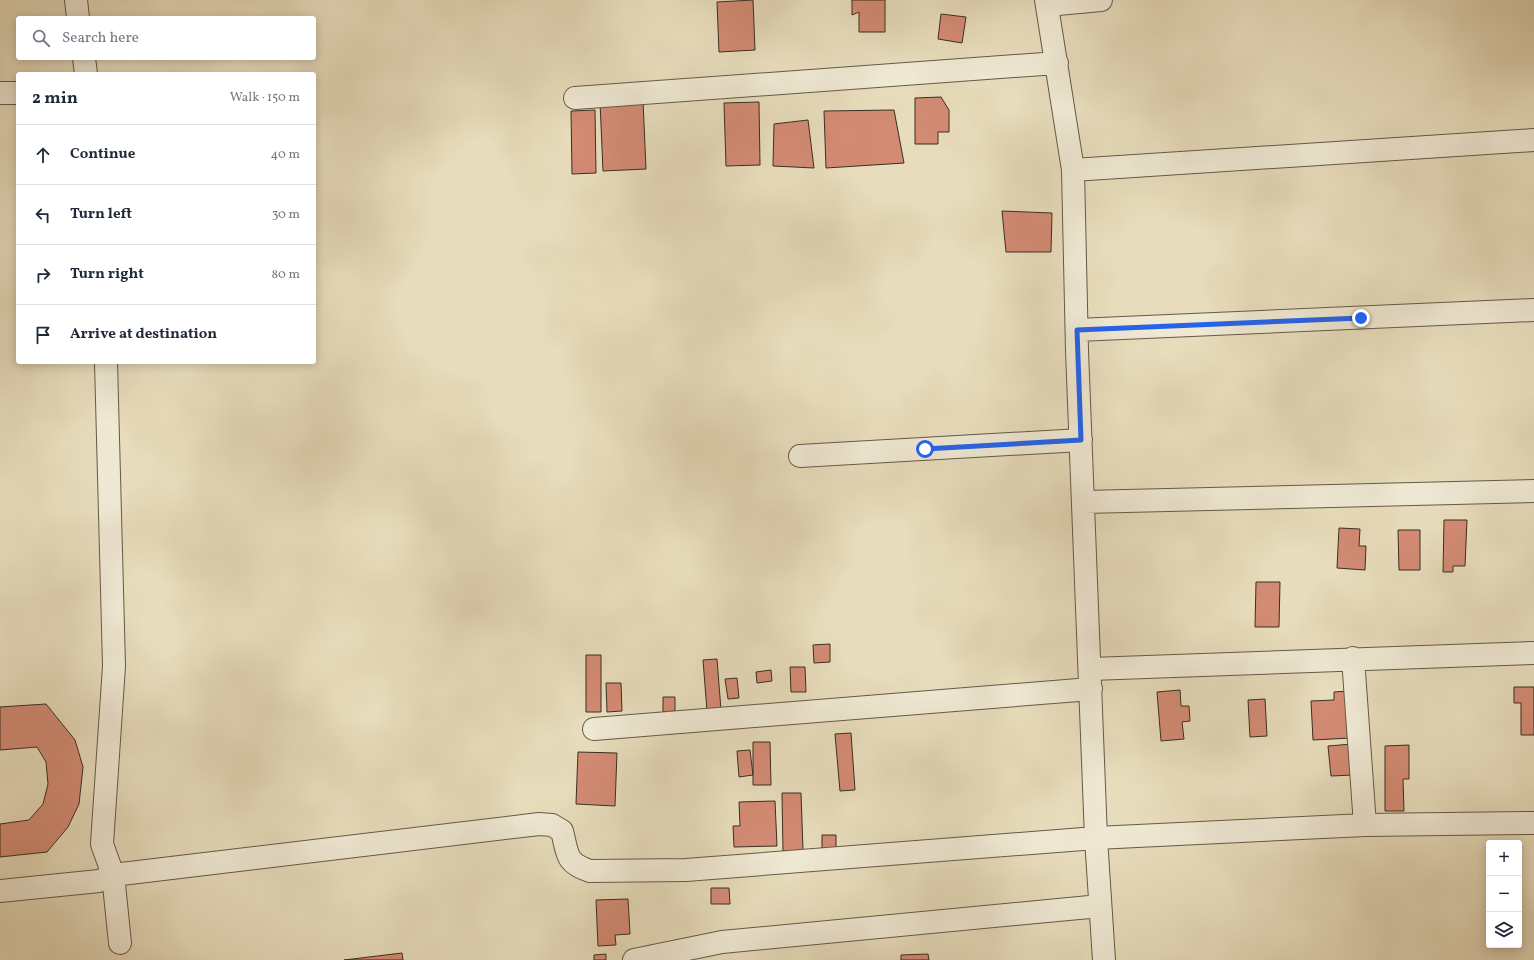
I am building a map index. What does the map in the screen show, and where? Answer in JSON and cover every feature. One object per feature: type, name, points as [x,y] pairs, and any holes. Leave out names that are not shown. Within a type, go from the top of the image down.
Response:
[{"type":"street","points":[[76,0],[78,16]]},
{"type":"street","points":[[1101,0],[1047,2],[1073,170],[1077,330],[1096,838],[1104,960]]},
{"type":"street","points":[[84,60],[86,72]]},
{"type":"street","points":[[575,98],[1057,63]]},
{"type":"street","points":[[0,93],[16,93]]},
{"type":"street","points":[[1073,170],[1534,140]]},
{"type":"street","points":[[1077,330],[1534,310]]},
{"type":"street","points":[[106,364],[114,666],[102,844],[113,875],[120,943]]},
{"type":"street","points":[[800,456],[1081,440]]},
{"type":"street","points":[[1084,502],[1534,491]]},
{"type":"street","points":[[594,729],[1091,679],[1353,658],[1534,653]]},
{"type":"street","points":[[1353,658],[1365,825]]},
{"type":"street","points":[[0,891],[92,882],[113,875],[539,824],[552,825],[562,831],[570,860],[577,866],[590,871],[686,870],[1096,838],[1365,825],[1534,823]]},
{"type":"street","points":[[634,960],[722,942],[1100,906]]},
{"type":"building","points":[[753,0],[755,50],[719,52],[717,2]]},
{"type":"building","points":[[852,0],[885,0],[885,32],[859,32],[859,12],[852,15]]},
{"type":"building","points":[[941,14],[966,17],[962,43],[938,39]]},
{"type":"building","points":[[941,97],[949,110],[949,132],[938,132],[938,144],[915,144],[915,98]]},
{"type":"building","points":[[643,100],[646,169],[603,171],[600,102]]},
{"type":"building","points":[[759,102],[760,165],[726,166],[724,103]]},
{"type":"building","points":[[595,110],[596,173],[572,174],[571,111]]},
{"type":"building","points":[[894,110],[904,163],[826,168],[824,111]]},
{"type":"building","points":[[808,120],[814,168],[773,166],[774,124]]},
{"type":"building","points":[[1002,211],[1052,213],[1051,252],[1006,252]]},
{"type":"building","points":[[1444,520],[1467,520],[1465,566],[1453,566],[1453,572],[1443,572]]},
{"type":"building","points":[[1339,528],[1360,529],[1359,546],[1366,546],[1365,570],[1337,568]]},
{"type":"building","points":[[1398,530],[1420,530],[1420,570],[1399,570]]},
{"type":"building","points":[[1256,582],[1280,582],[1279,627],[1255,627]]},
{"type":"building","points":[[830,644],[830,662],[814,663],[813,645]]},
{"type":"building","points":[[586,655],[601,655],[601,712],[586,712]]},
{"type":"building","points":[[717,659],[721,710],[707,711],[703,660]]},
{"type":"building","points":[[790,667],[805,667],[806,692],[791,692]]},
{"type":"building","points":[[771,670],[772,681],[757,683],[756,672]]},
{"type":"building","points":[[737,678],[739,698],[728,699],[725,679]]},
{"type":"building","points":[[606,683],[621,683],[622,711],[607,712]]},
{"type":"building","points":[[1514,687],[1534,687],[1534,735],[1521,735],[1521,703],[1514,703]]},
{"type":"building","points":[[1180,690],[1181,706],[1189,706],[1190,721],[1182,722],[1184,739],[1161,741],[1157,692]]},
{"type":"building","points":[[1348,691],[1351,738],[1313,740],[1311,701],[1334,700],[1334,692]]},
{"type":"building","points":[[663,697],[675,697],[675,711],[663,712]]},
{"type":"building","points":[[1265,699],[1267,736],[1250,737],[1248,700]]},
{"type":"building","points":[[46,704],[75,740],[83,767],[79,804],[68,827],[47,852],[0,857],[0,824],[29,820],[43,804],[48,784],[46,762],[37,747],[0,750],[0,707]]},
{"type":"building","points":[[851,733],[855,790],[840,791],[835,734]]},
{"type":"building","points":[[753,742],[770,742],[771,785],[753,785]]},
{"type":"building","points":[[1352,744],[1354,775],[1331,776],[1328,746]]},
{"type":"building","points":[[1409,745],[1409,779],[1403,779],[1404,811],[1385,811],[1385,746]]},
{"type":"building","points":[[750,750],[753,775],[739,777],[737,751]]},
{"type":"building","points":[[578,752],[617,753],[615,806],[576,804]]},
{"type":"building","points":[[782,793],[801,793],[803,850],[783,851]]},
{"type":"building","points":[[775,801],[777,846],[734,847],[733,826],[740,826],[739,802]]},
{"type":"building","points":[[822,835],[836,835],[836,856],[822,856]]},
{"type":"building","points":[[711,888],[729,888],[730,904],[711,904]]},
{"type":"building","points":[[628,899],[630,934],[615,935],[616,945],[598,946],[596,900]]},
{"type":"building","points":[[402,953],[403,960],[344,960]]},
{"type":"building","points":[[606,954],[606,960],[594,960],[594,955]]},
{"type":"building","points":[[928,954],[929,960],[901,960],[901,955]]},
{"type":"route","points":[[925,449],[1081,440],[1077,330],[1361,318]]}]
